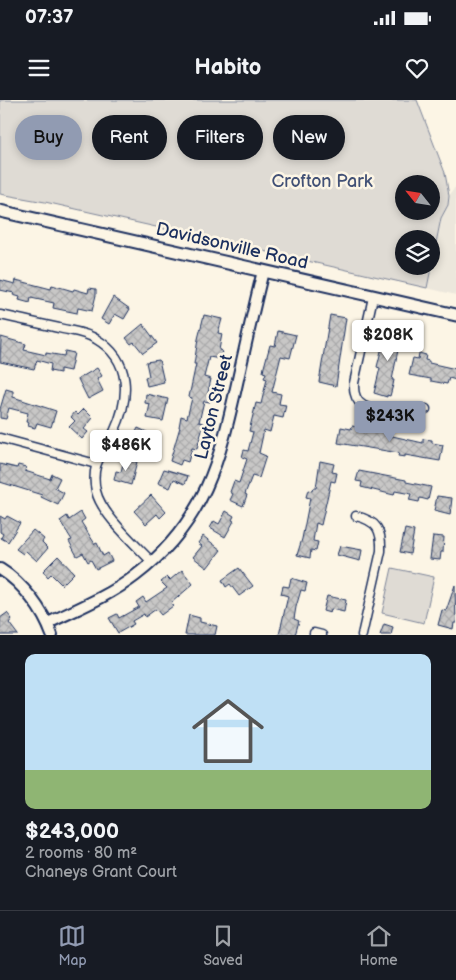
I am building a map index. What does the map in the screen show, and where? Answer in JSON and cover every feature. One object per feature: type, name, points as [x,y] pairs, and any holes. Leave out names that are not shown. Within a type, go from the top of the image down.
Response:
[{"type":"main road","name":"Davidsonville Road","points":[[0,211],[456,315]]},
{"type":"street","name":"Layton Street","points":[[48,623],[112,592],[152,562],[183,528],[200,502],[211,480],[226,437],[262,271]]},
{"type":"street","points":[[373,297],[354,383],[356,397],[362,405],[402,415],[410,415],[426,409]]},
{"type":"street","points":[[0,315],[81,333],[95,338],[115,355],[126,384],[125,400],[122,414],[113,434],[96,464],[95,484],[100,503],[106,513],[152,562]]},
{"type":"street","points":[[0,438],[96,464]]},
{"type":"street","points":[[356,516],[366,518],[377,526],[382,540],[382,550],[362,635]]},
{"type":"street","points":[[0,569],[22,588],[37,606],[48,623],[52,635]]},
{"type":"shaded area","points":[[456,186],[456,295],[427,288],[430,275],[440,275],[439,230],[441,218],[448,205],[449,196]]},
{"type":"green space","name":"Crofton Park","points":[[0,100],[417,100],[445,173],[449,196],[448,205],[441,218],[439,230],[395,230],[395,275],[430,275],[427,288],[45,202],[0,194]]},
{"type":"green space","points":[[392,568],[434,577],[424,623],[382,613]]},
{"type":"building","points":[[0,280],[15,284],[16,280],[51,289],[52,285],[88,293],[89,288],[96,289],[96,295],[92,311],[78,308],[77,313],[53,308],[54,303],[31,298],[30,303],[19,300],[20,297],[13,295],[14,293],[0,290]]},
{"type":"building","points":[[113,297],[130,309],[124,319],[115,314],[109,324],[101,319]]},
{"type":"building","points":[[204,315],[222,319],[218,333],[222,334],[219,350],[222,351],[220,359],[209,357],[204,377],[211,379],[208,393],[212,394],[210,402],[204,401],[199,422],[204,423],[197,449],[192,448],[188,462],[182,460],[180,465],[170,461],[180,427],[181,416],[187,418],[192,398],[189,397],[196,364],[194,364],[198,339]]},
{"type":"building","points":[[330,315],[346,318],[336,386],[319,382]]},
{"type":"building","points":[[143,324],[157,343],[143,353],[134,342],[131,344],[126,338]]},
{"type":"building","points":[[387,327],[402,330],[392,380],[394,380],[393,385],[390,396],[387,395],[387,397],[374,393],[380,368],[377,367]]},
{"type":"building","points":[[278,331],[296,335],[290,358],[281,356],[272,392],[281,394],[279,404],[286,405],[283,418],[274,416],[270,432],[264,430],[259,453],[266,456],[259,478],[252,476],[245,494],[247,495],[243,506],[230,500],[233,494],[230,492],[234,481],[239,483],[247,459],[242,457],[244,450],[248,451],[253,432],[249,431],[256,403],[261,404],[267,379],[264,378],[266,373],[263,372],[264,367],[270,345],[275,346]]},
{"type":"building","points":[[1,337],[26,344],[24,350],[46,355],[46,353],[64,356],[65,351],[74,353],[70,371],[60,369],[60,373],[50,371],[51,364],[37,360],[34,369],[0,362]]},
{"type":"building","points":[[419,353],[426,355],[425,360],[429,361],[429,363],[456,369],[456,380],[449,378],[447,384],[409,375],[413,358],[418,359]]},
{"type":"building","points":[[159,360],[164,382],[147,386],[145,377],[149,376],[146,362]]},
{"type":"building","points":[[97,368],[102,376],[97,379],[103,391],[88,399],[78,379]]},
{"type":"building","points":[[6,389],[13,391],[13,397],[56,411],[51,427],[37,423],[35,428],[28,426],[29,423],[26,422],[28,413],[9,408],[6,419],[0,418],[0,409]]},
{"type":"building","points":[[146,394],[168,399],[163,421],[147,418],[150,404],[145,403]]},
{"type":"building","points":[[84,409],[93,418],[84,429],[88,432],[82,439],[69,427],[75,421],[71,417],[75,412],[78,415]]},
{"type":"building","points":[[352,426],[382,431],[389,433],[388,435],[423,443],[423,439],[432,440],[432,443],[443,445],[440,461],[405,455],[405,457],[398,456],[399,453],[338,443],[341,427],[351,429]]},
{"type":"building","points":[[138,428],[151,434],[143,450],[134,446],[136,440],[133,438]]},
{"type":"building","points":[[124,459],[137,462],[131,485],[114,480],[116,471],[121,472]]},
{"type":"building","points":[[320,461],[334,464],[332,472],[337,473],[335,482],[331,481],[321,525],[316,523],[313,541],[318,542],[316,551],[311,550],[310,558],[297,555],[310,498],[306,497],[308,490],[312,491],[313,488],[316,488]]},
{"type":"building","points":[[0,464],[17,468],[18,465],[26,467],[25,471],[50,479],[52,474],[60,478],[55,488],[64,493],[58,505],[41,497],[42,495],[0,482]]},
{"type":"building","points":[[164,469],[188,476],[185,484],[174,479],[170,488],[158,483]]},
{"type":"building","points":[[359,471],[431,487],[428,500],[420,498],[419,502],[409,500],[411,494],[395,491],[394,495],[361,487],[362,482],[356,481]]},
{"type":"building","points":[[151,495],[166,512],[160,518],[157,514],[146,524],[134,511]]},
{"type":"building","points":[[437,496],[452,498],[450,515],[434,511]]},
{"type":"building","points":[[226,511],[234,516],[232,520],[234,521],[225,537],[210,528],[214,521],[219,524]]},
{"type":"building","points":[[81,512],[85,519],[81,522],[95,544],[97,543],[103,556],[108,553],[112,561],[96,569],[91,560],[88,562],[83,553],[77,556],[69,541],[72,540],[60,521],[67,516],[69,520]]},
{"type":"building","points":[[0,516],[5,519],[7,516],[20,523],[8,542],[1,538],[3,534],[0,532]]},
{"type":"building","points":[[405,529],[414,531],[410,554],[400,552]]},
{"type":"building","points":[[33,530],[44,539],[42,542],[48,548],[37,561],[26,551],[23,554],[16,549]]},
{"type":"building","points":[[203,536],[221,550],[207,568],[193,557],[202,546],[198,543]]},
{"type":"building","points":[[433,536],[444,537],[443,552],[441,552],[440,560],[430,559]]},
{"type":"building","points":[[340,546],[362,550],[360,561],[337,555]]},
{"type":"building","points":[[58,556],[74,573],[62,585],[51,574],[48,577],[43,571]]},
{"type":"building","points":[[239,568],[253,586],[239,596],[230,584],[226,587],[222,580]]},
{"type":"building","points":[[182,570],[193,584],[171,603],[173,606],[161,615],[156,609],[145,617],[144,614],[132,621],[134,624],[118,633],[109,618],[117,614],[119,618],[139,607],[136,602],[143,597],[146,602],[167,588],[161,582],[167,577],[170,580]]},
{"type":"building","points":[[291,578],[307,583],[305,591],[301,590],[296,607],[294,619],[299,621],[295,635],[279,635],[288,596],[281,594],[283,586],[289,587]]},
{"type":"building","points":[[455,585],[456,623],[454,623],[453,629],[438,625],[442,610],[446,611]]},
{"type":"building","points":[[327,596],[346,600],[344,612],[331,609],[330,613],[323,611]]},
{"type":"building","points":[[7,613],[12,619],[9,623],[18,635],[0,635],[0,618]]},
{"type":"building","points":[[189,615],[200,618],[200,622],[217,626],[215,635],[185,635]]},
{"type":"building","points":[[384,624],[393,627],[391,635],[380,635]]}]
